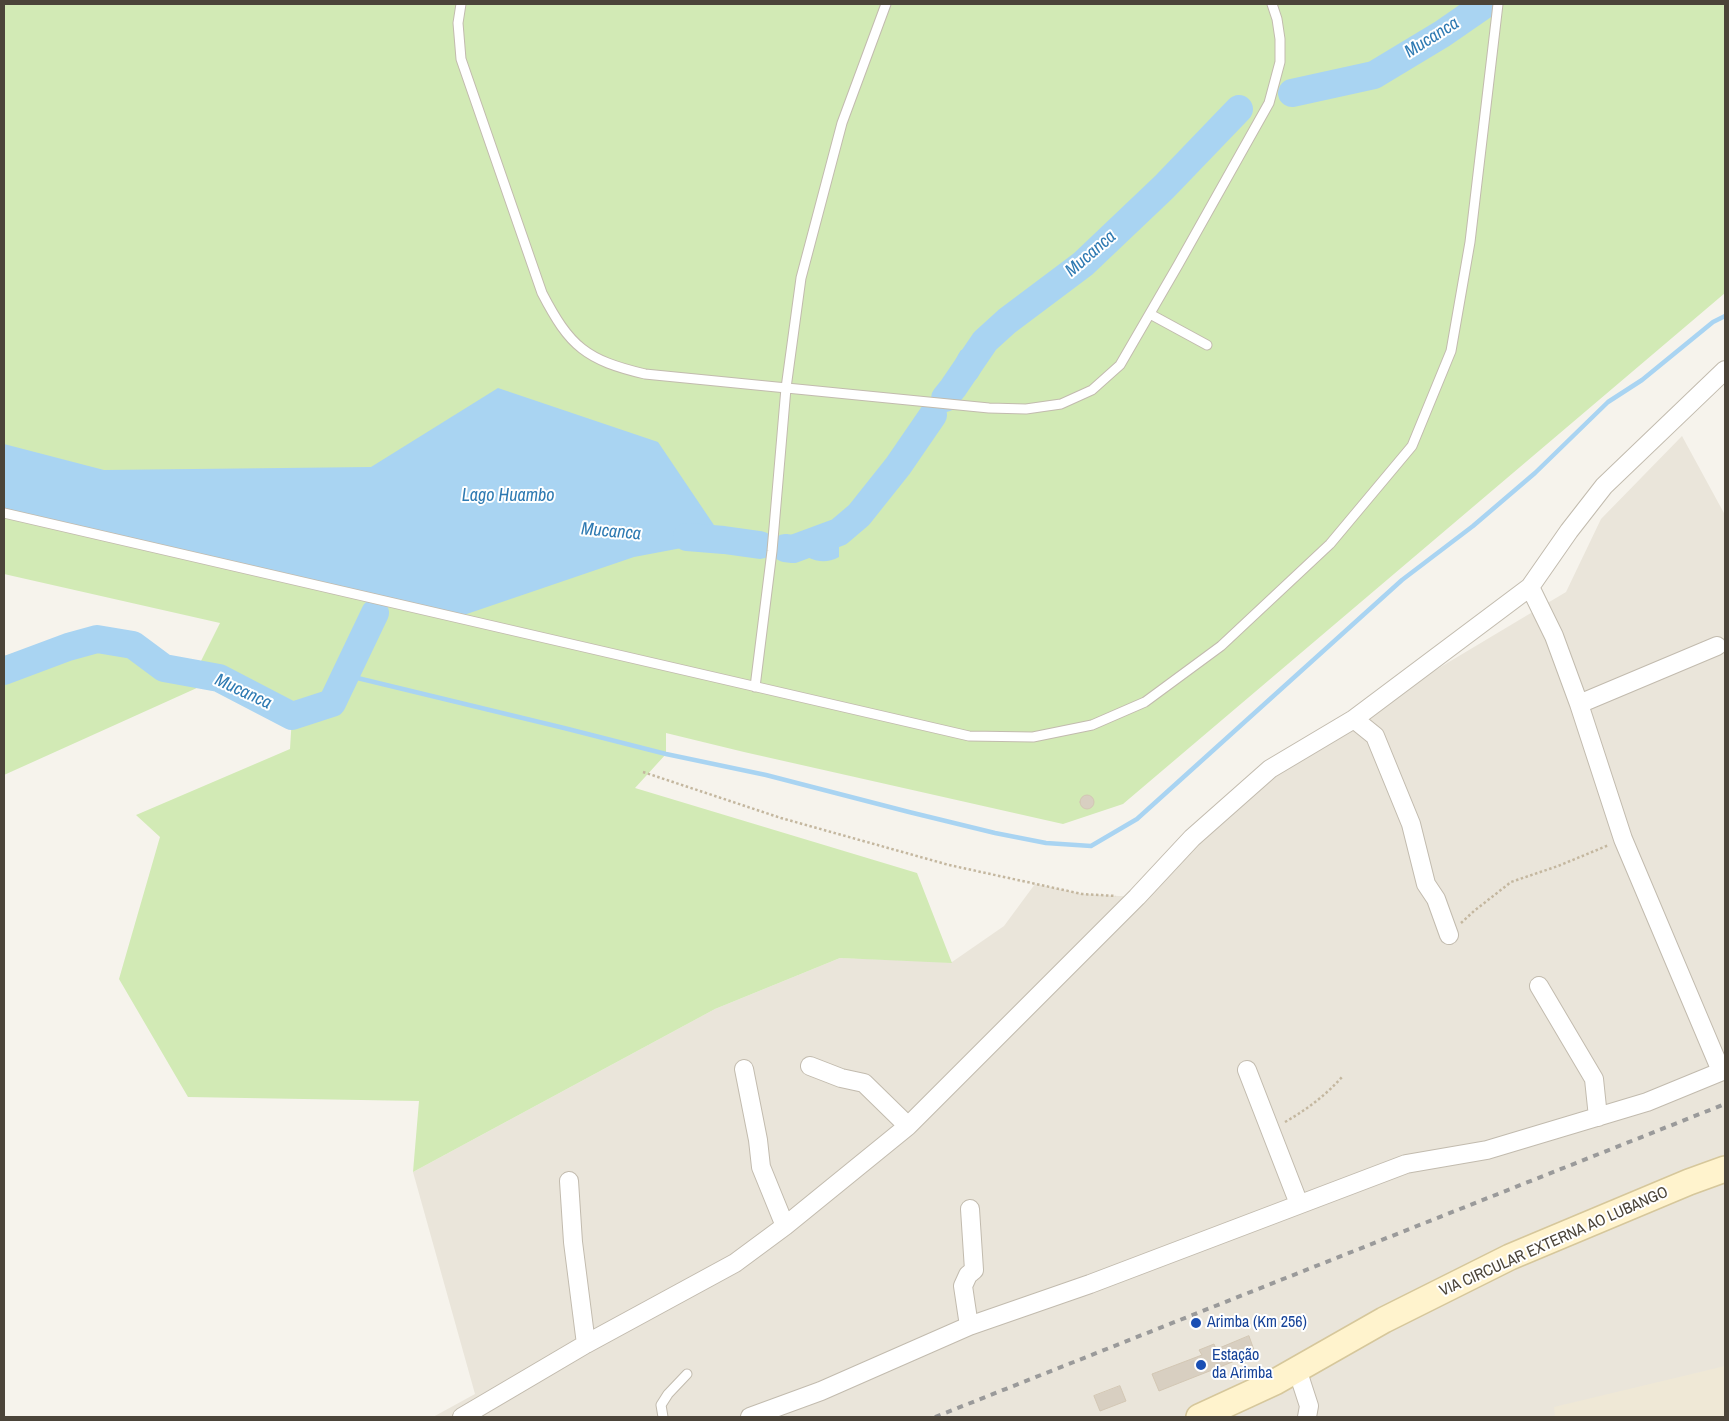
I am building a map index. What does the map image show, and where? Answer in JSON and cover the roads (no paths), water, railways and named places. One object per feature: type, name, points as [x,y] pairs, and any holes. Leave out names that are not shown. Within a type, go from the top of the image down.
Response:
[{"type":"main road","name":"VIA CIRCULAR EXTERNA AO LUBANGO","points":[[1199,1417],[1275,1382],[1384,1320],[1510,1258],[1689,1182],[1725,1169]]},
{"type":"street","points":[[462,1417],[586,1344],[735,1263],[785,1226],[908,1126],[1137,897],[1192,838],[1270,769],[1354,720],[1530,588],[1604,486],[1725,370]]},
{"type":"street","points":[[750,1417],[821,1390],[969,1326],[1090,1284],[1406,1164],[1488,1150],[1647,1102],[1723,1070],[1623,839],[1579,704],[1554,636],[1530,588]]},
{"type":"street","points":[[1579,704],[1717,646]]},
{"type":"street","points":[[1354,720],[1375,736],[1411,824],[1426,884],[1436,900],[1449,935]]},
{"type":"street","points":[[1539,986],[1594,1079],[1598,1117]]},
{"type":"street","points":[[810,1066],[841,1078],[864,1083],[908,1126]]},
{"type":"street","points":[[744,1070],[758,1140],[761,1167],[785,1226]]},
{"type":"street","points":[[1247,1070],[1299,1204]]},
{"type":"street","points":[[569,1181],[573,1242],[586,1344]]},
{"type":"street","points":[[969,1326],[963,1286],[968,1274],[974,1270],[970,1209]]},
{"type":"street","points":[[1297,1369],[1309,1406],[1307,1417]]},
{"type":"lane","points":[[461,4],[458,24],[462,59],[542,293],[556,320],[573,342],[594,358],[618,368],[645,374],[989,408],[1026,409],[1061,404],[1092,390],[1120,365],[1269,103],[1280,62],[1280,39],[1277,19],[1272,4]]},
{"type":"lane","points":[[755,687],[772,551],[786,388],[801,278],[842,123],[886,4]]},
{"type":"lane","points":[[4,513],[969,736],[1033,737],[1092,725],[1145,702],[1221,646],[1330,544],[1412,446],[1450,351],[1470,242],[1498,4]]},
{"type":"lane","points":[[1150,314],[1207,344]]},
{"type":"lane","points":[[662,1417],[661,1406],[668,1394],[687,1374]]},
{"type":"water","points":[[979,339],[985,341],[981,355],[980,374],[971,383],[953,388],[952,373],[961,350],[970,348]]},
{"type":"water","name":"Lago Huambo","points":[[498,388],[658,442],[724,540],[634,557],[455,618],[4,513],[4,444],[104,470],[371,467]]},
{"type":"water","points":[[813,532],[839,532],[839,557],[827,561],[815,560],[793,549],[793,541]]},
{"type":"waterway","name":"Mucanca","points":[[1292,93],[1374,75],[1442,34],[1484,5]]},
{"type":"waterway","name":"Mucanca","points":[[945,398],[985,341],[1007,321],[1083,264],[1164,187],[1239,109]]},
{"type":"waterway","points":[[345,675],[666,754],[766,775],[995,833],[1046,843],[1091,846],[1137,819],[1402,580],[1473,526],[1535,473],[1608,402],[1642,380],[1713,322],[1725,316]]},
{"type":"waterway","name":"Mucanca","points":[[785,548],[793,549],[839,532],[859,515],[898,466],[933,415]]},
{"type":"waterway","name":"Mucanca","points":[[687,537],[760,545]]},
{"type":"waterway","name":"Mucanca","points":[[4,671],[68,647],[97,639],[133,645],[164,668],[219,678],[292,716],[332,703],[375,613]]},
{"type":"railway","points":[[935,1417],[1725,1104]]},
{"type":"place","name":"Arimba (Km 256)","points":[[1196,1323]]},
{"type":"place","name":"Estação da Arimba","points":[[1201,1365]]}]
